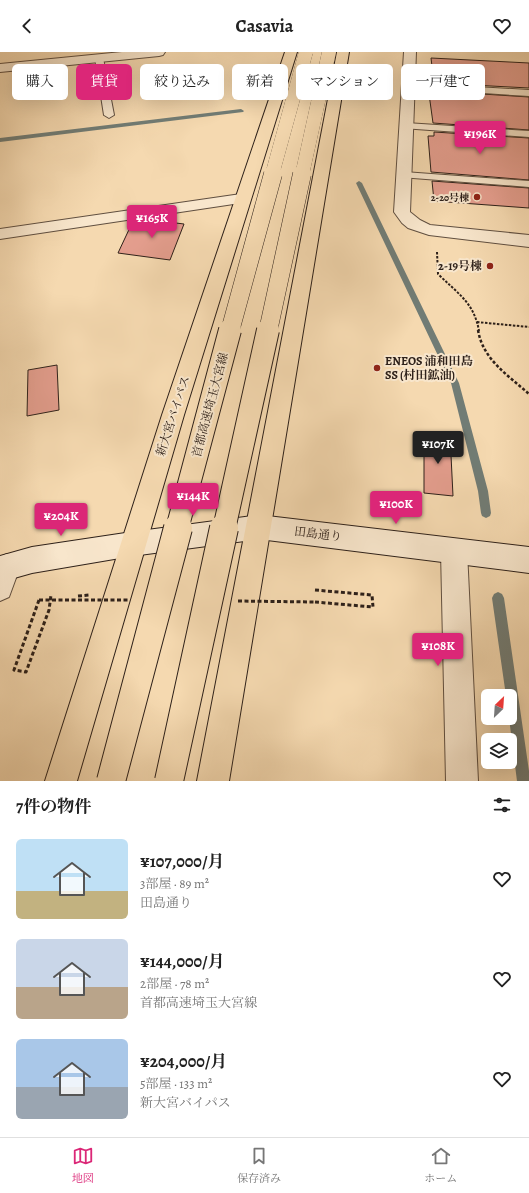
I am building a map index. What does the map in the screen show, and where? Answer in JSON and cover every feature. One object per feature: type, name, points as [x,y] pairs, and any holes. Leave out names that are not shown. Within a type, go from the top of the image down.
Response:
[{"type":"highway","name":"新大宮バイパス","points":[[61,781],[132,544],[241,199],[291,52]]},
{"type":"highway","name":"首都高速埼玉大宮線","points":[[111,781],[227,341],[306,52]]},
{"type":"highway","points":[[169,781],[329,52]]},
{"type":"highway","points":[[213,781],[343,52]]},
{"type":"street","points":[[0,68],[159,52]]},
{"type":"street","points":[[409,64],[410,52]]},
{"type":"street","points":[[407,100],[402,212],[407,219],[414,225],[437,231],[529,241]]},
{"type":"street","points":[[0,234],[241,199]]},
{"type":"street","name":"田島通り","points":[[2,575],[32,560],[132,544],[259,527],[529,560]]},
{"type":"street","points":[[454,551],[462,781]]},
{"type":"lane","points":[[99,58],[110,115]]},
{"type":"lane","points":[[485,90],[529,93]]},
{"type":"lane","points":[[406,126],[529,134]]},
{"type":"lane","points":[[404,175],[529,184]]},
{"type":"path","points":[[437,231],[438,274],[472,309],[477,322],[479,339],[484,350],[492,360],[529,394]]},
{"type":"path","points":[[477,322],[529,327]]},
{"type":"path","points":[[315,590],[372,595],[372,607],[315,602]]},
{"type":"path","points":[[39,600],[14,670],[26,672],[49,610],[51,595]]},
{"type":"building","points":[[431,58],[529,63],[529,88],[485,86],[485,64],[432,64]]},
{"type":"building","points":[[485,94],[529,97],[529,130],[433,123],[430,100],[485,100]]},
{"type":"building","points":[[434,132],[529,138],[529,180],[431,172],[428,136],[434,136]]},
{"type":"building","name":"2-20号棟","points":[[432,181],[529,188],[529,208],[434,201]]},
{"type":"building","points":[[144,219],[184,224],[170,260],[118,253],[133,221]]},
{"type":"building","points":[[57,365],[59,410],[27,416],[28,370]]},
{"type":"building","points":[[424,432],[450,435],[453,496],[424,493]]},
{"type":"waterway","points":[[0,140],[241,111]]},
{"type":"waterway","points":[[359,183],[455,383],[483,491],[486,513]]},
{"type":"waterway","points":[[498,598],[524,781]]},
{"type":"place","name":"2-20号棟","points":[[477,197]]},
{"type":"place","name":"2-19号棟","points":[[490,266]]},
{"type":"place","name":"ENEOS 浦和田島 SS (村田鉱油)","points":[[377,368]]}]
